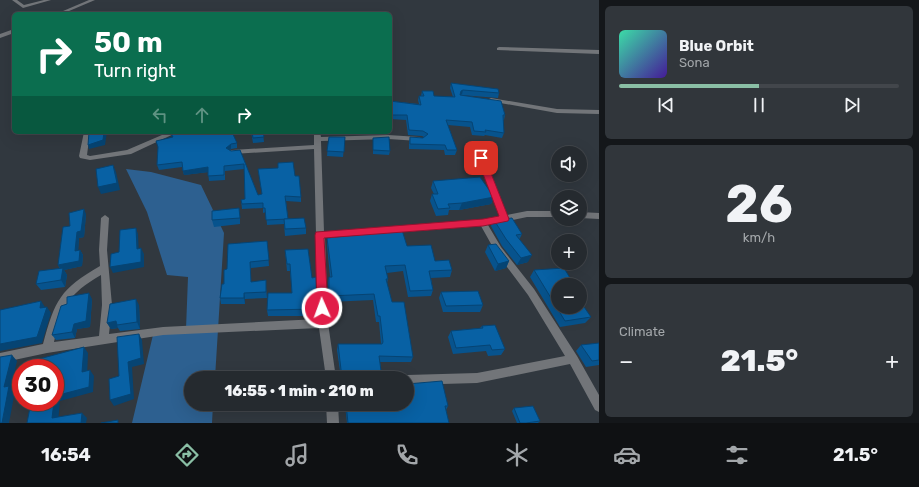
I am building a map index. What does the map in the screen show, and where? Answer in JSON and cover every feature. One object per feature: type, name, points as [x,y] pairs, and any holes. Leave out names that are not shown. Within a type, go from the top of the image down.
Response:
[{"type":"street","points":[[14,0],[23,7],[49,0]]},
{"type":"street","points":[[63,12],[92,0]]},
{"type":"street","points":[[0,36],[12,32]]},
{"type":"street","points":[[499,49],[599,52]]},
{"type":"street","points":[[484,99],[557,111],[599,112]]},
{"type":"street","points":[[87,134],[83,156],[90,158],[129,152],[170,134]]},
{"type":"street","points":[[232,152],[318,139],[388,137],[422,139]]},
{"type":"street","points":[[318,139],[323,323],[330,371]]},
{"type":"street","points":[[481,158],[505,219]]},
{"type":"street","points":[[320,235],[483,223],[527,214],[551,214]]},
{"type":"street","points":[[587,215],[599,216]]},
{"type":"street","points":[[104,339],[106,305],[103,250],[105,218]]},
{"type":"street","points":[[483,223],[498,249],[531,292],[573,359],[599,406]]},
{"type":"street","points":[[47,348],[54,319],[62,302],[72,289],[105,268]]},
{"type":"street","points":[[0,358],[47,348],[163,331],[323,323]]},
{"type":"street","points":[[414,380],[477,378],[573,359]]},
{"type":"street","points":[[332,411],[333,423]]},
{"type":"shaded area","points":[[126,169],[151,172],[201,185],[224,233],[215,371],[184,371],[184,411],[213,411],[212,423],[132,423],[153,335],[186,329],[188,277],[167,275],[147,212]]},
{"type":"building","points":[[451,83],[498,89],[499,93],[463,90],[461,91],[460,95],[501,101],[505,115],[503,115],[504,133],[485,130],[486,132],[474,131],[472,122],[446,120],[457,150],[447,150],[445,145],[410,144],[410,137],[423,138],[428,134],[423,131],[409,130],[407,115],[392,115],[392,101],[421,105],[419,96],[424,96],[422,91],[433,91],[434,96],[455,97]]},
{"type":"building","points":[[89,134],[104,134],[103,140],[88,145]]},
{"type":"building","points":[[171,134],[233,134],[237,143],[231,144],[226,148],[231,151],[240,150],[258,195],[262,194],[258,169],[278,168],[278,163],[293,162],[295,176],[299,176],[301,197],[285,196],[288,219],[266,220],[263,203],[242,204],[241,200],[245,199],[244,164],[224,166],[224,175],[208,176],[208,167],[183,171],[182,162],[157,165],[158,147],[156,141],[173,137]]},
{"type":"building","points":[[252,134],[263,134],[264,137],[253,138]]},
{"type":"building","points":[[329,137],[345,137],[344,152],[327,151]]},
{"type":"building","points":[[389,137],[390,151],[373,150],[373,138]]},
{"type":"building","points":[[113,165],[117,183],[98,187],[96,169]]},
{"type":"building","points":[[480,177],[494,197],[448,204],[450,208],[438,209],[432,194],[438,194],[433,181]]},
{"type":"building","points":[[239,208],[240,218],[212,220],[212,211]]},
{"type":"building","points":[[84,209],[81,231],[77,232],[75,251],[80,250],[79,261],[58,265],[63,227],[70,226],[69,213]]},
{"type":"building","points":[[304,218],[306,228],[285,229],[284,219]]},
{"type":"building","points":[[512,218],[522,234],[516,235],[532,255],[521,258],[506,239],[494,220]]},
{"type":"building","points":[[136,228],[137,249],[141,248],[141,262],[110,267],[111,254],[119,252],[120,230]]},
{"type":"building","points":[[402,230],[407,246],[431,245],[435,261],[449,260],[452,270],[429,271],[433,290],[410,291],[405,265],[385,266],[388,279],[386,279],[392,302],[404,302],[413,357],[379,356],[381,371],[341,371],[338,344],[382,344],[383,342],[380,316],[378,316],[374,294],[329,296],[329,277],[332,277],[327,238]]},
{"type":"building","points":[[267,241],[269,260],[250,262],[251,282],[266,280],[266,292],[244,293],[244,298],[220,298],[222,284],[224,284],[224,270],[227,269],[228,244]]},
{"type":"building","points":[[496,244],[509,261],[498,264],[488,245]]},
{"type":"building","points":[[308,249],[312,278],[316,277],[317,309],[267,310],[268,293],[292,293],[290,264],[287,264],[285,250]]},
{"type":"building","points":[[63,268],[61,280],[36,284],[39,271]]},
{"type":"building","points":[[534,270],[565,270],[570,278],[551,278],[551,298]]},
{"type":"building","points":[[478,291],[483,305],[446,306],[441,292]]},
{"type":"building","points":[[89,293],[86,321],[74,324],[72,332],[52,335],[61,306],[67,304],[67,297]]},
{"type":"building","points":[[136,299],[137,322],[117,325],[116,321],[107,323],[110,304]]},
{"type":"building","points":[[41,301],[40,308],[47,307],[37,337],[0,344],[0,310]]},
{"type":"building","points":[[587,311],[591,317],[565,321],[561,314],[587,314]]},
{"type":"building","points":[[495,325],[505,349],[492,350],[490,345],[456,348],[451,331],[483,328],[482,326]]},
{"type":"building","points":[[139,334],[141,358],[128,362],[131,394],[110,400],[109,379],[119,376],[117,337]]},
{"type":"building","points":[[599,343],[599,360],[592,361],[581,345]]},
{"type":"building","points":[[84,347],[82,372],[90,370],[89,387],[64,394],[64,359],[39,359]]},
{"type":"building","points":[[12,355],[4,387],[9,386],[2,423],[0,423],[0,357]]},
{"type":"building","points":[[442,381],[448,406],[445,406],[449,423],[348,423],[347,411],[414,411],[414,383]]},
{"type":"building","points":[[533,406],[540,421],[520,423],[514,408]]},
{"type":"building","points":[[29,411],[53,411],[52,418],[82,413],[81,423],[27,423]]},
{"type":"building","points":[[118,420],[118,423],[101,423]]},
{"type":"route","points":[[322,308],[320,235],[483,223],[505,219],[492,187],[488,172],[481,158]]}]
